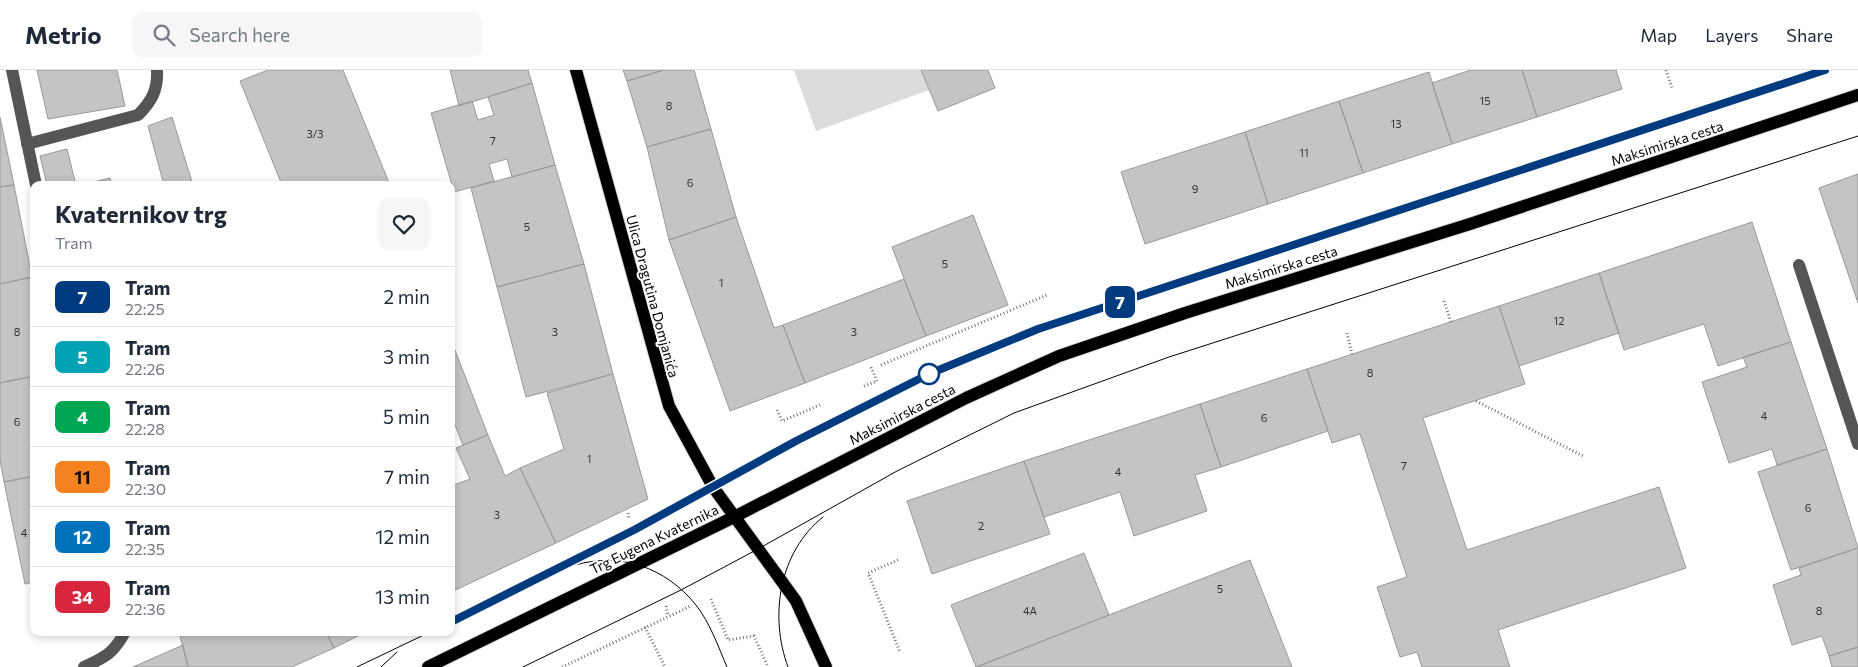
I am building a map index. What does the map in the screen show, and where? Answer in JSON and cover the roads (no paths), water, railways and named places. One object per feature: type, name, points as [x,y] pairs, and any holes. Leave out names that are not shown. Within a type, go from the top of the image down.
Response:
[{"type":"main road","name":"Ulica Dragutina Domjanića","points":[[576,70],[669,406],[708,479],[734,517]]},
{"type":"main road","name":"Maksimirska cesta","points":[[734,517],[966,398],[1060,356],[1185,313],[1470,224],[1858,96]]},
{"type":"main road","name":"Trg Eugena Kvaternika","points":[[428,667],[734,517],[796,601],[826,667]]},
{"type":"street","points":[[12,70],[35,181]]},
{"type":"street","points":[[27,144],[138,115],[150,103],[158,85],[157,70]]},
{"type":"street","points":[[1799,265],[1858,444]]},
{"type":"street","points":[[84,667],[107,656],[117,648],[123,636]]},
{"type":"tram line","points":[[455,620],[634,530],[796,441],[929,374],[1038,329],[1825,70]]},
{"type":"tram line","name":"7","points":[[455,620],[634,530],[796,441],[929,374],[1038,329],[1825,70]]},
{"type":"tram line","points":[[523,667],[681,590],[897,471],[1014,413],[1169,357],[1858,136]]},
{"type":"tram line","points":[[788,667],[779,627],[779,606],[782,586],[796,548],[808,531],[823,517]]},
{"type":"tram line","points":[[575,565],[592,561],[609,560],[625,562],[656,572],[670,581],[684,592],[701,612],[727,667]]},
{"type":"tram line","points":[[357,667],[422,636]]},
{"type":"tram line","points":[[381,667],[397,652]]}]
